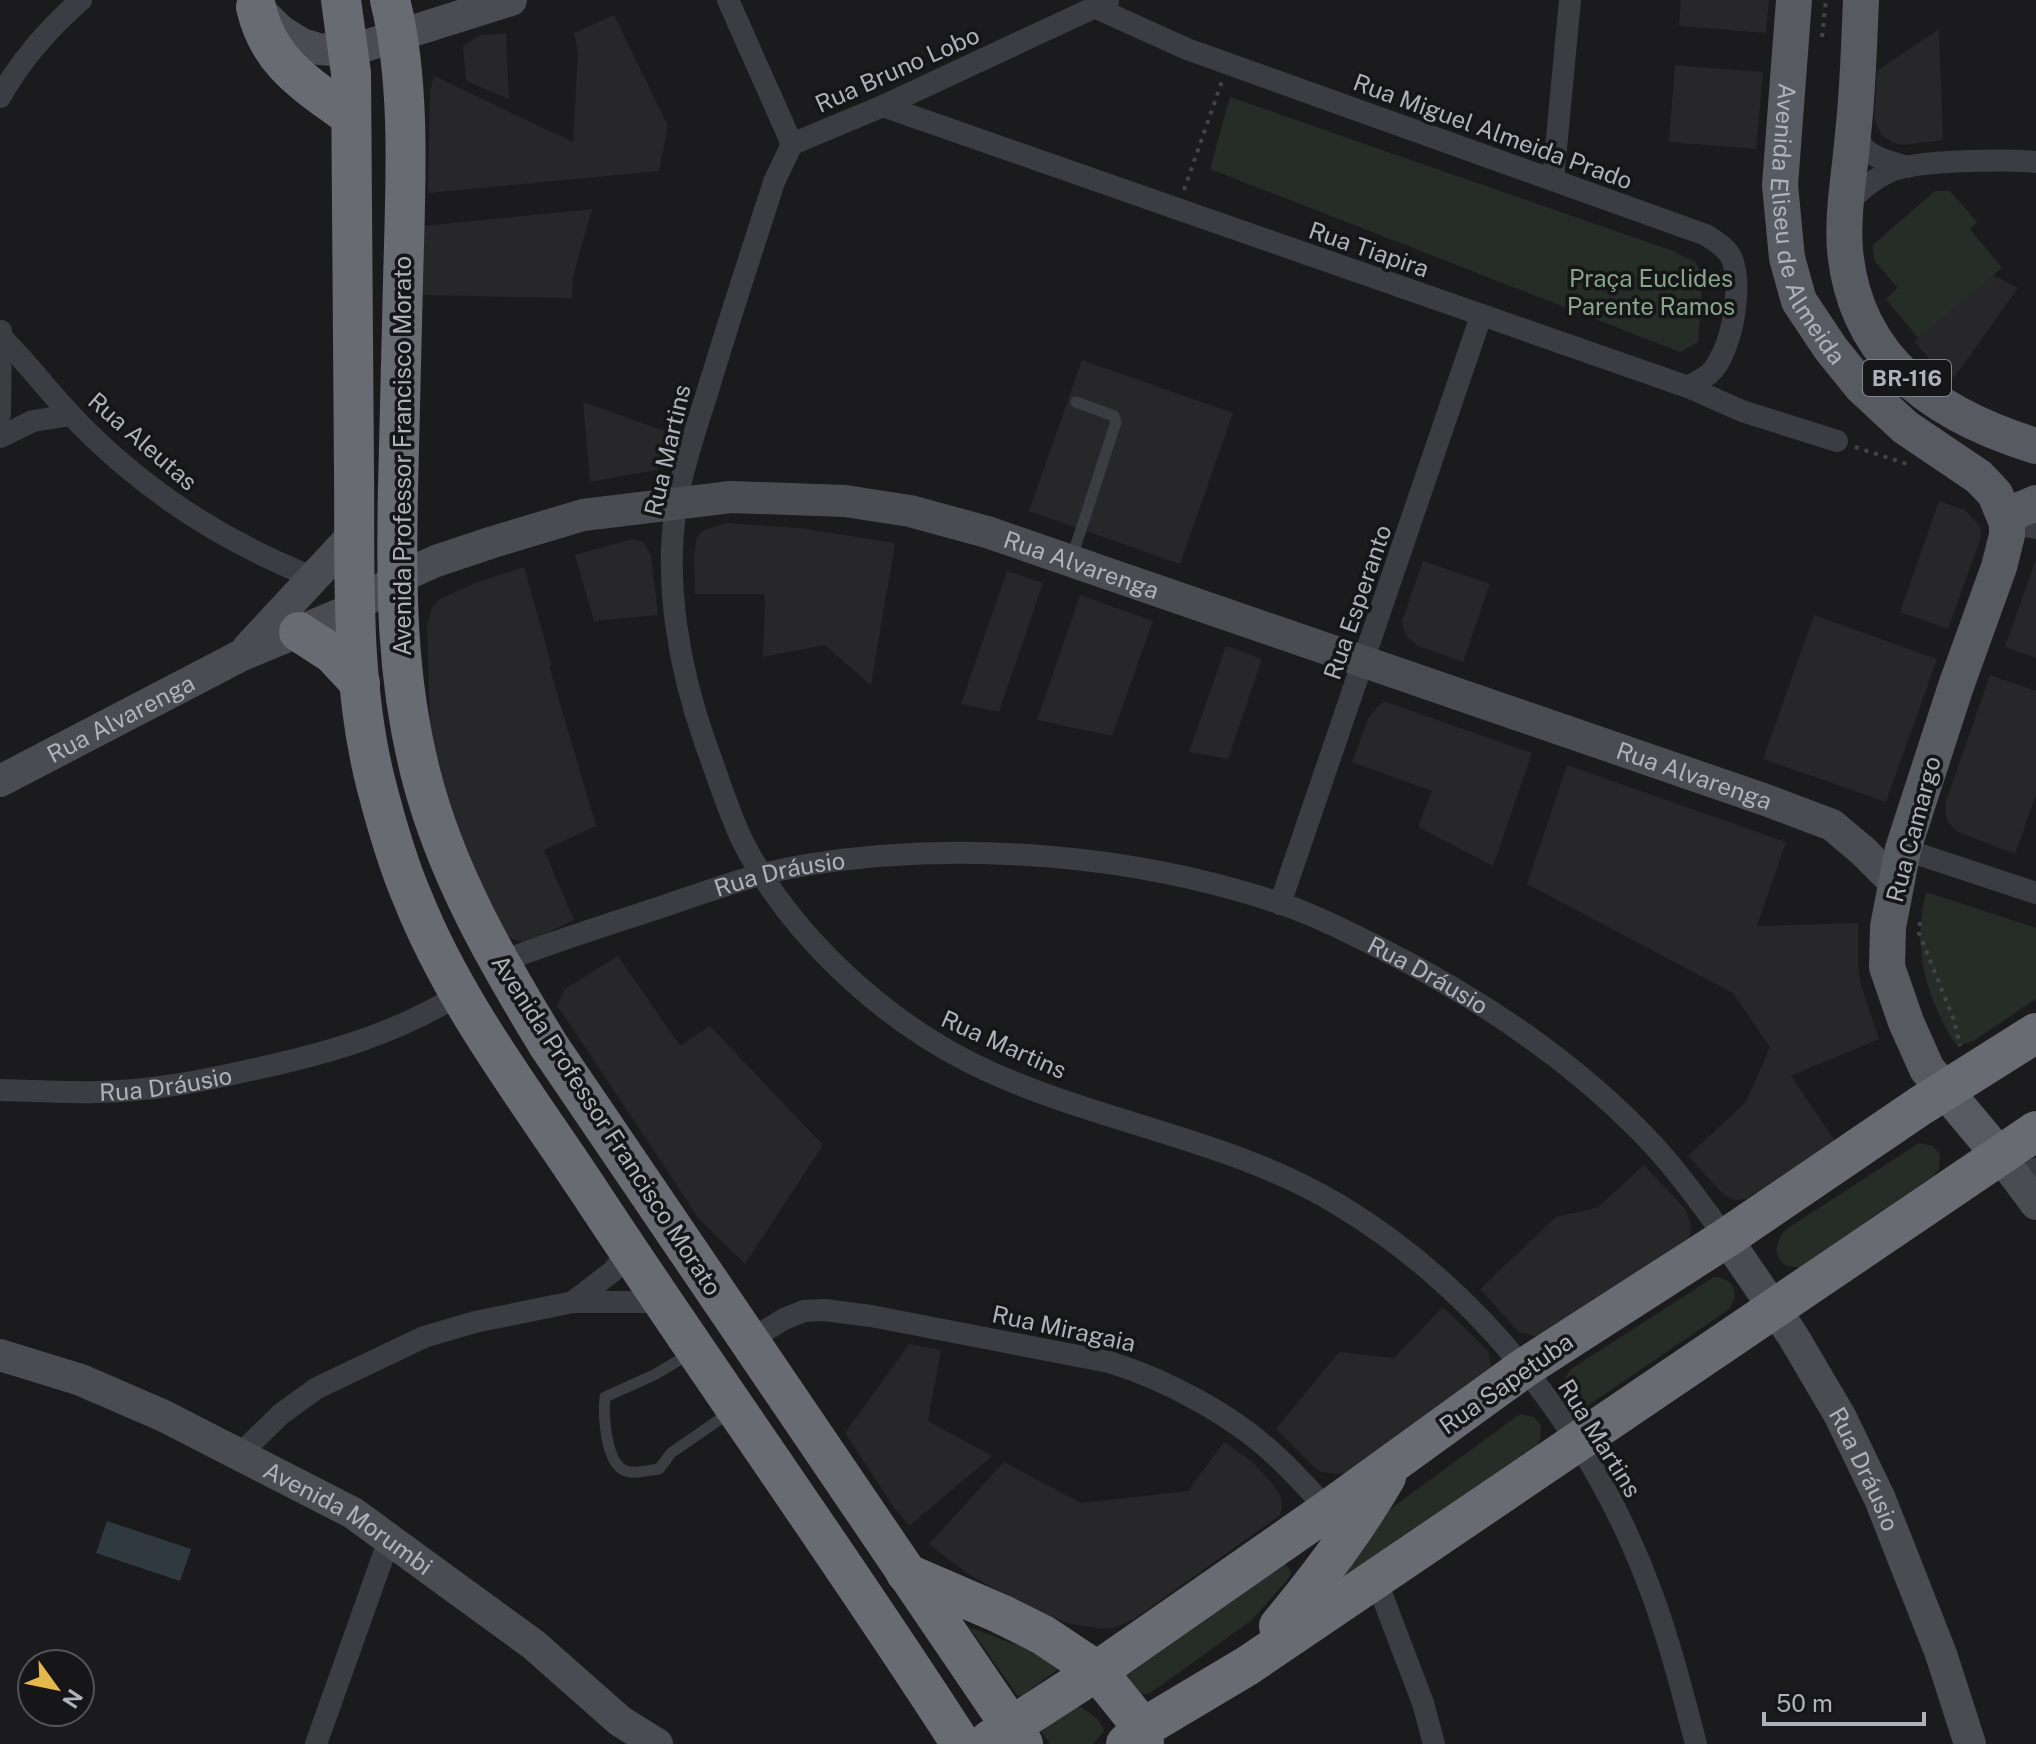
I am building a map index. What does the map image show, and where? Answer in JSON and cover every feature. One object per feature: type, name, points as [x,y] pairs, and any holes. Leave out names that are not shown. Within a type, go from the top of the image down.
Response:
[{"type":"highway","name":"Avenida Professor Francisco Morato","points":[[341,0],[349,51],[351,117],[355,608],[360,683],[375,781],[393,845],[413,901],[460,994],[628,1251],[906,1658],[961,1744]]},
{"type":"highway","points":[[255,4],[269,44],[279,60],[294,75],[351,117]]},
{"type":"highway","name":"Avenida Professor Francisco Morato","points":[[394,17],[403,81],[404,231],[396,579],[398,648],[420,774],[457,875],[498,963],[549,1046],[906,1573],[1006,1738]]},
{"type":"highway","points":[[299,632],[333,654],[360,683]]},
{"type":"highway","name":"Rua Sapetuba","points":[[1006,1738],[1524,1368],[2036,1033]]},
{"type":"highway","points":[[906,1573],[1001,1614],[1050,1640],[1097,1671],[1138,1739],[1773,1309],[2027,1157]]},
{"type":"highway","points":[[1247,1666],[1321,1577],[1359,1523],[1394,1463]]},
{"type":"highway","points":[[1050,1640],[1093,1649],[1129,1648]]},
{"type":"main road","name":"Avenida Eliseu de Almeida","points":[[1794,0],[1780,185],[1787,258],[1799,301],[1831,349],[1861,386],[1905,427],[1979,477],[1995,494],[2026,516]]},
{"type":"main road","name":"Avenida Eliseu de Almeida","points":[[1861,0],[1854,131],[1845,206],[1845,249],[1853,295],[1869,331],[1915,386],[1965,420],[1995,434],[2036,446]]},
{"type":"main road","name":"Rua Camargo","points":[[2026,516],[2007,535],[1899,866],[1888,927],[1887,967],[1927,1069],[1958,1082],[2027,1157]]},
{"type":"street","points":[[0,97],[6,72],[81,0]]},
{"type":"street","points":[[728,0],[792,144]]},
{"type":"street","points":[[1553,180],[1570,0]]},
{"type":"street","points":[[255,4],[281,31],[302,44],[319,49],[349,51],[394,17],[501,2]]},
{"type":"street","name":"Rua Bruno Lobo","points":[[792,144],[883,106],[1102,4]]},
{"type":"street","name":"Rua Miguel Almeida Prado","points":[[1102,4],[1187,49],[1706,235],[1721,244],[1735,270],[1734,321],[1730,339],[1720,361],[1709,374],[1688,387]]},
{"type":"street","name":"Rua Tiapira","points":[[883,106],[1688,387],[1729,407],[1837,441]]},
{"type":"street","points":[[1854,131],[1860,146],[1866,151],[1907,167]]},
{"type":"street","name":"Rua Martins","points":[[792,144],[774,182],[718,356],[677,502],[672,553],[676,623],[690,699],[728,808],[744,844],[801,927],[847,976],[919,1034],[1024,1087],[1263,1167],[1311,1190],[1387,1238],[1468,1306],[1524,1368],[1576,1441],[1614,1508],[1652,1593],[1696,1744]]},
{"type":"street","points":[[1845,206],[1870,183],[1894,170],[1907,167],[2008,160],[2036,162]]},
{"type":"street","name":"Rua Esperanto","points":[[1280,904],[1481,316]]},
{"type":"street","points":[[0,323],[0,414]]},
{"type":"street","name":"Rua Aleutas","points":[[1,337],[71,415],[169,502],[256,551],[315,578]]},
{"type":"street","points":[[0,437],[33,421],[71,415]]},
{"type":"street","name":"Rua Alvarenga","points":[[0,781],[240,656],[355,608],[396,579],[436,561],[583,515],[731,497],[845,501],[910,511],[987,532],[1365,661],[1832,825],[1863,851],[1899,866],[2036,893]]},
{"type":"street","name":"Rua Alvarenga","points":[[240,656],[355,533]]},
{"type":"street","name":"Rua Dráusio","points":[[498,963],[763,874],[809,865],[960,853],[1099,861],[1146,870],[1280,904],[1329,922],[1417,966],[1516,1027],[1554,1055],[1642,1133],[1683,1179],[1726,1238],[1840,1416],[1880,1499],[1941,1654],[1970,1744]]},
{"type":"street","name":"Rua Dráusio","points":[[0,1090],[97,1092],[209,1080],[337,1049],[397,1029],[460,994]]},
{"type":"street","name":"Rua Camargo","points":[[2027,1157],[2036,1204]]},
{"type":"street","points":[[573,1302],[613,1271],[628,1251]]},
{"type":"street","points":[[240,1454],[281,1414],[317,1388],[424,1337],[475,1322],[573,1302],[663,1302]]},
{"type":"street","name":"Rua Miragaia","points":[[750,1340],[784,1319],[804,1311],[824,1310],[1041,1347],[1124,1366],[1177,1390],[1236,1425],[1275,1455],[1328,1510]]},
{"type":"street","name":"Avenida Morumbi","points":[[0,1355],[81,1380],[164,1416],[340,1505],[390,1537],[534,1645],[620,1721],[657,1744]]},
{"type":"street","points":[[316,1744],[390,1537]]},
{"type":"street","points":[[1375,1577],[1410,1663],[1434,1744]]},
{"type":"lane","points":[[1071,561],[1116,422],[1114,416],[1076,402]]},
{"type":"lane","points":[[695,1350],[654,1375],[605,1397],[603,1421],[615,1463],[623,1471],[659,1469],[671,1453],[735,1409]]},
{"type":"path","points":[[1177,209],[1228,63]]},
{"type":"path","points":[[1920,920],[1919,933],[1954,1020],[1965,1068],[1958,1082]]},
{"type":"shaded area","points":[[1681,0],[1769,0],[1766,33],[1679,26]]},
{"type":"shaded area","points":[[614,15],[668,126],[659,171],[428,193],[430,90],[434,76],[573,142],[578,53],[574,33]]},
{"type":"shaded area","points":[[1939,29],[1943,140],[1904,145],[1893,143],[1881,134],[1874,119],[1877,71]]},
{"type":"shaded area","points":[[506,33],[509,99],[466,81],[463,46],[481,35]]},
{"type":"shaded area","points":[[1675,65],[1763,72],[1756,149],[1669,142]]},
{"type":"shaded area","points":[[592,209],[573,276],[572,298],[423,295],[423,226]]},
{"type":"shaded area","points":[[1993,275],[2018,288],[1954,378],[1930,360],[1914,341]]},
{"type":"shaded area","points":[[1082,360],[1233,413],[1180,564],[1029,511]]},
{"type":"shaded area","points":[[583,402],[673,434],[662,466],[656,470],[590,482]]},
{"type":"shaded area","points":[[1939,501],[1965,510],[1981,528],[1980,540],[1948,629],[1900,612]]},
{"type":"shaded area","points":[[726,523],[799,528],[895,543],[871,685],[825,645],[763,657],[765,594],[695,594],[697,537],[704,530]]},
{"type":"shaded area","points":[[633,539],[643,542],[651,555],[658,615],[594,621],[575,555]]},
{"type":"shaded area","points":[[2036,559],[2036,658],[2005,647]]},
{"type":"shaded area","points":[[1423,561],[1490,584],[1463,662],[1418,646],[1404,631],[1402,621]]},
{"type":"shaded area","points":[[524,567],[596,826],[544,850],[574,920],[526,943],[506,937],[461,842],[436,762],[430,725],[427,625],[432,607],[440,599],[475,583]]},
{"type":"shaded area","points":[[1007,571],[1043,583],[999,712],[961,704]]},
{"type":"shaded area","points":[[1080,595],[1153,621],[1112,736],[1037,720]]},
{"type":"shaded area","points":[[1814,615],[1937,659],[1886,802],[1763,759]]},
{"type":"shaded area","points":[[1226,646],[1262,659],[1228,759],[1189,752]]},
{"type":"shaded area","points":[[1990,675],[2036,691],[2036,795],[2015,854],[1956,831],[1945,813],[1946,801]]},
{"type":"shaded area","points":[[1386,702],[1532,753],[1493,866],[1418,827],[1432,791],[1352,762],[1369,717],[1381,703]]},
{"type":"shaded area","points":[[1567,765],[1786,842],[1757,926],[1858,923],[1861,985],[1879,1039],[1791,1076],[1835,1141],[1746,1199],[1736,1200],[1724,1195],[1688,1156],[1746,1102],[1770,1047],[1733,993],[1527,884]]},
{"type":"shaded area","points":[[618,956],[680,1046],[710,1026],[823,1145],[745,1264],[699,1219],[557,1005],[565,989]]},
{"type":"shaded area","points":[[1644,1165],[1686,1210],[1692,1230],[1688,1238],[1542,1338],[1519,1332],[1480,1289],[1556,1217],[1597,1208]]},
{"type":"shaded area","points":[[1443,1307],[1488,1351],[1491,1366],[1487,1375],[1347,1472],[1321,1472],[1276,1429],[1339,1352],[1394,1358]]},
{"type":"shaded area","points":[[909,1344],[941,1350],[928,1421],[992,1456],[909,1526],[845,1433]]},
{"type":"shaded area","points":[[1224,1442],[1251,1461],[1270,1481],[1281,1496],[1279,1516],[1134,1619],[1117,1627],[1103,1629],[1067,1623],[1006,1596],[965,1572],[929,1544],[1004,1462],[1081,1503],[1188,1491]]},
{"type":"shaded area","points":[[107,1521],[191,1549],[180,1581],[96,1553]]},
{"type":"green space","name":"Praça Euclides Parente Ramos","points":[[1230,97],[1673,251],[1695,262],[1703,276],[1698,342],[1680,352],[1210,169]]},
{"type":"green space","points":[[1935,191],[1950,191],[1977,222],[1970,229],[2002,268],[1918,338],[1886,299],[1898,288],[1874,260],[1873,245]]},
{"type":"green space","points":[[1926,892],[2036,928],[2036,999],[1973,1041],[1958,1046],[1939,1014],[1927,984],[1920,939]]},
{"type":"green space","points":[[1919,1143],[1933,1146],[1940,1154],[1939,1169],[1933,1176],[1800,1267],[1791,1267],[1780,1261],[1778,1243],[1785,1230]]},
{"type":"green space","points":[[1714,1277],[1727,1280],[1734,1288],[1734,1299],[1728,1310],[1586,1407],[1566,1400],[1563,1389],[1571,1369]]},
{"type":"green space","points":[[1520,1414],[1534,1417],[1541,1426],[1540,1440],[1535,1448],[1332,1589],[1382,1515]]},
{"type":"green space","points":[[1285,1564],[1291,1571],[1289,1578],[1252,1620],[1149,1694],[1139,1694],[1124,1681],[1127,1666]]},
{"type":"green space","points":[[969,1627],[1011,1643],[1060,1655],[1065,1664],[1018,1696]]},
{"type":"green space","points":[[1081,1707],[1098,1719],[1104,1731],[1093,1744],[1050,1744],[1041,1731],[1072,1708]]}]
